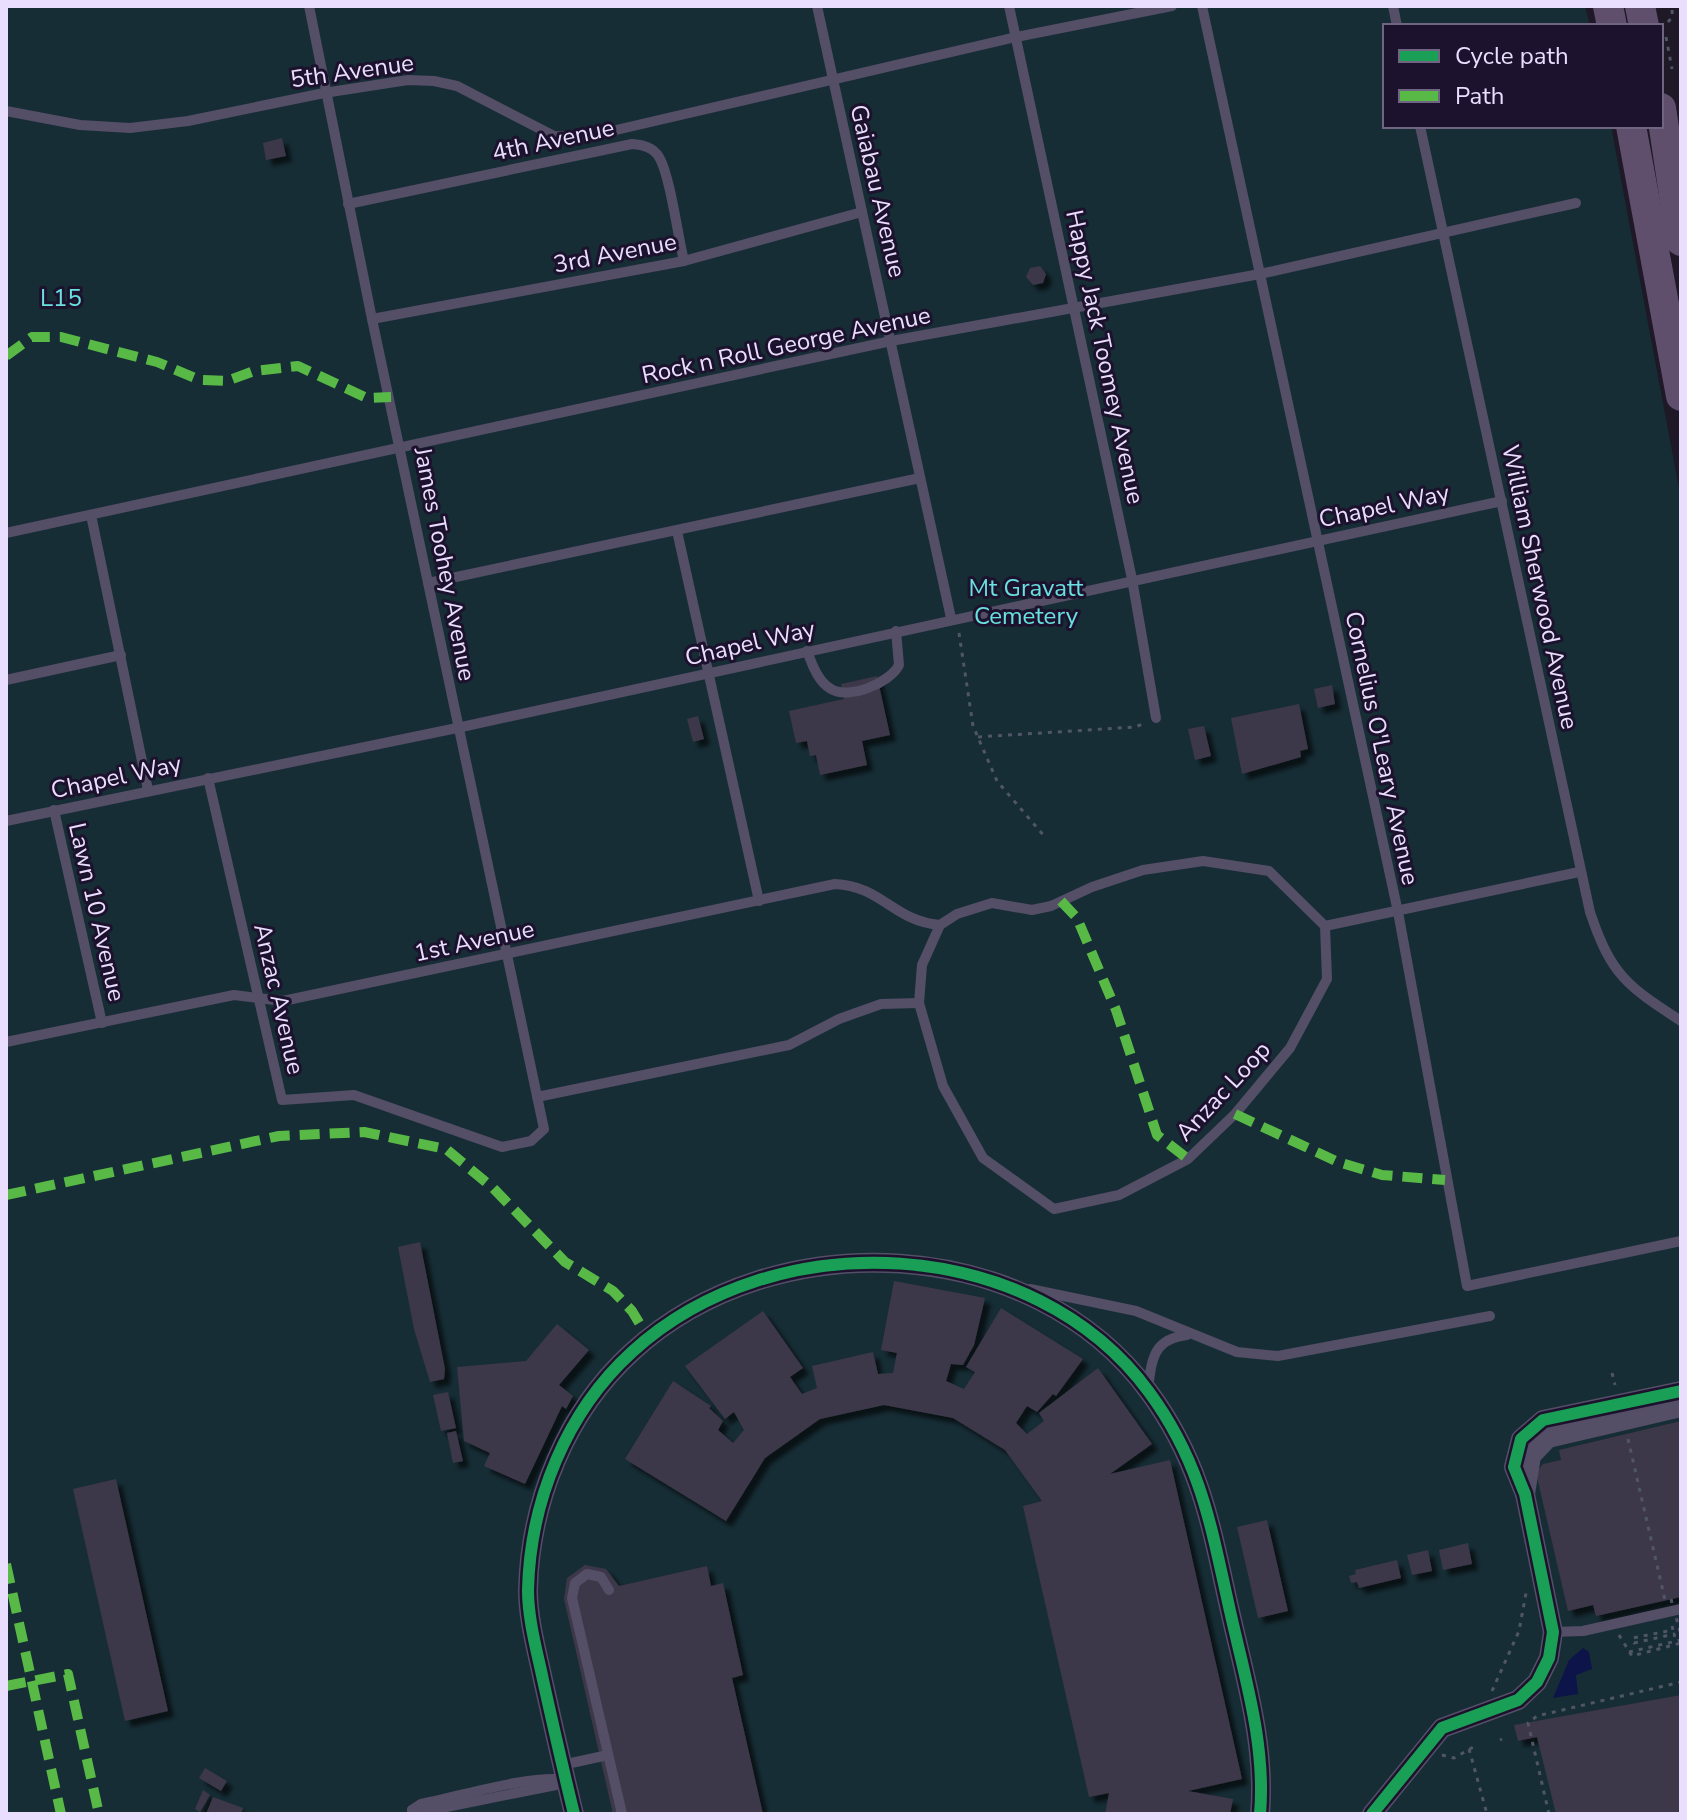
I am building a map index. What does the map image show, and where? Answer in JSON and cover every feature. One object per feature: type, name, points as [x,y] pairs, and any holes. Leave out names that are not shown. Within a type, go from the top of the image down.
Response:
[{"type":"main road","points":[[1663,121],[1681,238]]},
{"type":"main road","points":[[1631,128],[1681,396]]},
{"type":"street","points":[[1610,15],[1640,6]]},
{"type":"street","points":[[573,1813],[536,1649],[528,1588],[539,1515],[557,1457],[576,1417],[632,1352],[666,1326],[709,1300],[749,1284],[844,1265],[894,1263],[954,1269],[1002,1283],[1055,1307],[1109,1348],[1148,1390],[1181,1439],[1204,1496],[1259,1744],[1260,1814]]},
{"type":"street","points":[[1638,1416],[1681,1391]]},
{"type":"street","points":[[1372,1814],[1442,1728],[1518,1700],[1537,1682],[1549,1658],[1553,1632],[1525,1494],[1514,1467],[1521,1439],[1543,1420],[1638,1416],[1681,1407]]},
{"type":"lane","name":"James Toohey Avenue","points":[[309,6],[324,93],[544,1129]]},
{"type":"lane","name":"Gaiabau Avenue","points":[[817,6],[951,618]]},
{"type":"lane","name":"Happy Jack Toomey Avenue","points":[[1009,6],[1132,579],[1156,718]]},
{"type":"lane","points":[[832,80],[1016,37],[1172,6]]},
{"type":"lane","name":"Cornelius O'Leary Avenue","points":[[1202,6],[1398,912],[1467,1286],[1681,1241]]},
{"type":"lane","name":"5th Avenue","points":[[6,111],[80,125],[130,128],[188,121],[324,93],[408,80],[434,81],[457,86],[554,136],[586,137],[832,80]]},
{"type":"lane","name":"William Sherwood Avenue","points":[[1420,128],[1579,872],[1604,953],[1635,991],[1681,1021]]},
{"type":"lane","name":"4th Avenue","points":[[348,204],[632,144],[652,150],[662,164],[684,261]]},
{"type":"lane","name":"Rock n Roll George Avenue","points":[[6,533],[891,341],[1074,311],[1260,274],[1576,203]]},
{"type":"lane","name":"3rd Avenue","points":[[372,319],[684,261],[862,212]]},
{"type":"lane","points":[[428,583],[920,478]]},
{"type":"lane","name":"Chapel Way","points":[[6,821],[457,728],[951,618],[1502,501]]},
{"type":"lane","points":[[91,515],[148,790]]},
{"type":"lane","points":[[677,531],[759,901]]},
{"type":"lane","points":[[807,651],[821,681],[839,693],[883,684],[899,665],[896,631]]},
{"type":"lane","points":[[6,680],[121,655]]},
{"type":"lane","name":"Anzac Avenue","points":[[208,778],[282,1100],[354,1095],[502,1147],[531,1141],[544,1129]]},
{"type":"lane","name":"Lawn 10 Avenue","points":[[54,810],[102,1023]]},
{"type":"lane","points":[[940,925],[957,914],[992,903],[1032,910],[1143,870],[1203,861],[1269,871],[1325,926],[1579,872]]},
{"type":"lane","name":"1st Avenue","points":[[6,1042],[234,995],[283,1001],[835,884],[858,885],[917,923],[940,925]]},
{"type":"lane","name":"Anzac Loop","points":[[940,925],[922,965],[919,1003],[943,1086],[983,1158],[1054,1209],[1119,1195],[1188,1159],[1235,1114],[1290,1048],[1327,979],[1325,926]]},
{"type":"lane","points":[[537,1097],[789,1045],[839,1019],[881,1004],[919,1003]]},
{"type":"lane","points":[[1002,1283],[1136,1311],[1237,1352],[1278,1356],[1490,1316]]},
{"type":"lane","points":[[1148,1390],[1152,1357],[1158,1346],[1167,1339],[1189,1334]]},
{"type":"lane","points":[[609,1590],[607,1582],[594,1574],[580,1577],[572,1589],[622,1814]]},
{"type":"lane","points":[[1553,1632],[1583,1631],[1681,1609]]},
{"type":"lane","points":[[564,1772],[556,1785],[422,1812],[412,1810],[421,1804],[555,1778],[564,1772],[608,1755]]},
{"type":"path","points":[[1671,6],[1673,16],[1665,33],[1672,69]]},
{"type":"path","points":[[958,630],[963,678],[978,737],[997,781],[1045,837]]},
{"type":"path","points":[[978,737],[1135,727],[1156,718]]},
{"type":"path","points":[[1638,1416],[1673,1630],[1633,1638],[1634,1643],[1674,1634],[1680,1640]]},
{"type":"path","points":[[1488,1695],[1519,1631],[1525,1586]]},
{"type":"path","points":[[1671,1599],[1680,1640]]},
{"type":"path","points":[[1619,1635],[1632,1656],[1680,1640]]},
{"type":"path","points":[[1549,1814],[1528,1723],[1537,1716],[1681,1682]]},
{"type":"path","points":[[1531,1710],[1537,1716]]},
{"type":"path","points":[[1435,1752],[1454,1758],[1475,1746]]},
{"type":"path","points":[[1469,1749],[1487,1814]]},
{"type":"green space","name":"Mt Gravatt Cemetery","points":[[6,6],[1585,6],[1590,24],[1383,24],[1383,128],[1611,128],[1681,499],[1681,1814],[6,1814]]},
{"type":"shaded area","points":[[1583,1648],[1589,1652],[1592,1669],[1576,1675],[1578,1694],[1553,1698],[1569,1660]]},
{"type":"building","points":[[282,138],[286,156],[266,160],[263,143]]},
{"type":"building","points":[[1040,266],[1046,274],[1043,283],[1033,285],[1026,277],[1030,268]]},
{"type":"building","points":[[877,676],[890,735],[862,741],[867,765],[820,775],[816,755],[810,756],[807,741],[796,743],[789,711],[844,699],[841,684]]},
{"type":"building","points":[[1332,685],[1335,704],[1318,708],[1314,689]]},
{"type":"building","points":[[1299,704],[1308,749],[1300,751],[1301,757],[1242,774],[1231,718]]},
{"type":"building","points":[[698,716],[704,739],[693,742],[687,719]]},
{"type":"building","points":[[1204,726],[1211,756],[1195,760],[1188,729]]},
{"type":"building","points":[[420,1242],[445,1369],[444,1379],[430,1382],[414,1329],[398,1247]]},
{"type":"building","points":[[894,1281],[985,1298],[974,1345],[963,1365],[951,1364],[946,1381],[964,1389],[975,1372],[966,1367],[1001,1308],[1083,1359],[1056,1396],[1053,1394],[1037,1412],[1027,1406],[1016,1423],[1027,1434],[1044,1421],[1039,1413],[1098,1368],[1152,1444],[1110,1474],[1170,1460],[1242,1779],[1188,1791],[1233,1799],[1230,1814],[1105,1814],[1109,1793],[1089,1797],[1023,1506],[1042,1501],[1005,1450],[953,1418],[884,1405],[820,1419],[765,1458],[726,1521],[625,1459],[673,1381],[711,1406],[709,1408],[723,1421],[718,1430],[733,1443],[744,1430],[734,1412],[725,1419],[685,1366],[763,1311],[803,1368],[790,1377],[802,1394],[817,1388],[812,1366],[873,1352],[878,1374],[893,1373],[897,1353],[881,1350]]},
{"type":"building","points":[[557,1324],[589,1350],[559,1385],[573,1396],[566,1409],[562,1406],[525,1484],[484,1466],[490,1453],[464,1441],[457,1367],[526,1361]]},
{"type":"building","points":[[448,1392],[456,1428],[441,1431],[433,1395]]},
{"type":"building","points":[[1681,1421],[1681,1597],[1596,1616],[1593,1605],[1568,1611],[1537,1477],[1539,1469],[1543,1464],[1561,1460],[1559,1450]]},
{"type":"building","points":[[456,1431],[463,1461],[453,1463],[447,1433]]},
{"type":"building","points":[[116,1479],[168,1711],[125,1721],[73,1489]]},
{"type":"building","points":[[1267,1520],[1288,1611],[1258,1618],[1237,1527]]},
{"type":"building","points":[[1468,1543],[1472,1564],[1443,1570],[1439,1550]]},
{"type":"building","points":[[1428,1550],[1432,1571],[1412,1575],[1407,1555]]},
{"type":"building","points":[[1397,1560],[1401,1578],[1359,1588],[1357,1582],[1351,1583],[1349,1576],[1356,1574],[1355,1570]]},
{"type":"building","points":[[585,1565],[606,1569],[619,1586],[707,1566],[711,1586],[723,1583],[743,1675],[732,1678],[763,1814],[613,1814],[564,1599],[567,1578]]},
{"type":"building","points":[[1681,1695],[1681,1814],[1556,1814],[1537,1737],[1518,1741],[1514,1725]]},
{"type":"building","points":[[205,1768],[227,1781],[221,1791],[199,1778]]},
{"type":"building","points":[[203,1790],[210,1795],[200,1812],[195,1809]]},
{"type":"building","points":[[213,1797],[243,1808],[241,1814],[206,1814]]},
{"type":"marked path","points":[[6,356],[32,337],[61,337],[157,362],[200,380],[227,381],[254,371],[298,366],[367,398],[391,397]]},
{"type":"marked path","points":[[1061,901],[1077,918],[1116,1010],[1157,1135],[1188,1159]]},
{"type":"marked path","points":[[1235,1114],[1338,1162],[1382,1175],[1445,1180]]},
{"type":"marked path","points":[[6,1195],[279,1136],[364,1132],[446,1149],[493,1188],[565,1262],[613,1291],[632,1311],[649,1339]]},
{"type":"marked path","points":[[6,1564],[61,1814]]},
{"type":"marked path","points":[[6,1686],[68,1674],[99,1814]]},
{"type":"cycle path","points":[[574,1814],[533,1635],[528,1590],[530,1557],[544,1492],[571,1430],[588,1402],[632,1352],[691,1310],[757,1281],[828,1265],[901,1264],[972,1275],[1039,1301],[1099,1340],[1149,1392],[1167,1419],[1193,1471],[1217,1551],[1257,1737],[1260,1814]]},
{"type":"cycle path","points":[[1372,1814],[1442,1728],[1518,1700],[1537,1682],[1549,1658],[1553,1632],[1525,1494],[1514,1467],[1521,1439],[1543,1420],[1681,1391]]},
{"type":"park label","name":"L15","points":[[61,298]]}]
